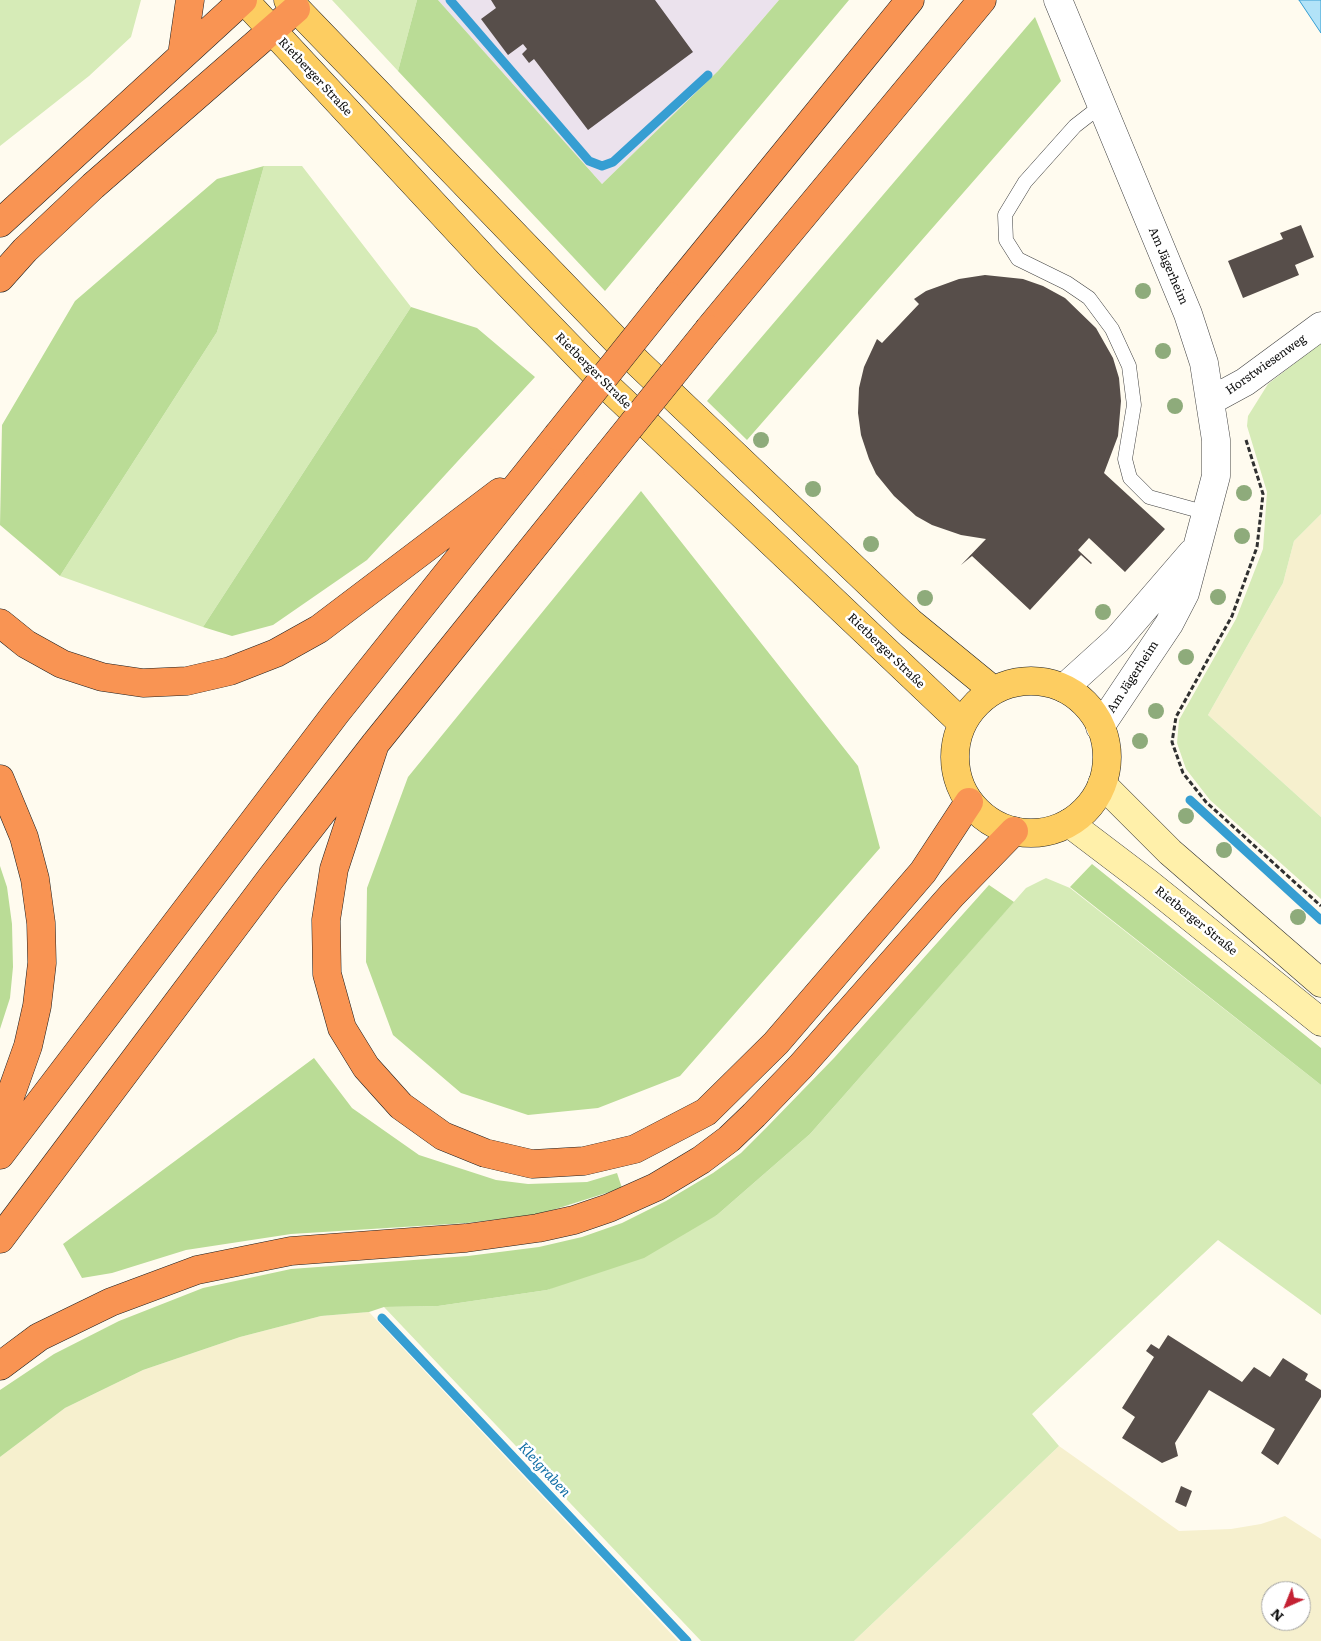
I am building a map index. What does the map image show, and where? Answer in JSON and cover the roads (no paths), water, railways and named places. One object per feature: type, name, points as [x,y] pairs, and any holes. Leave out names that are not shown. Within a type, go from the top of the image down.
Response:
[{"type":"highway","points":[[182,55],[190,0]]},
{"type":"highway","points":[[0,223],[243,0]]},
{"type":"highway","points":[[0,1239],[265,886],[375,744],[709,329],[938,50],[982,0]]},
{"type":"highway","points":[[0,278],[25,250],[93,186],[272,31],[292,4]]},
{"type":"highway","points":[[0,1155],[336,713],[669,296],[904,7]]},
{"type":"highway","points":[[0,623],[26,644],[62,664],[102,677],[143,684],[187,681],[230,671],[276,653],[319,629],[533,466]]},
{"type":"highway","points":[[375,744],[334,869],[326,920],[327,974],[342,1028],[366,1066],[401,1106],[443,1136],[485,1153],[532,1164],[584,1162],[635,1149],[706,1112],[776,1043],[923,872],[969,802]]},
{"type":"highway","points":[[0,779],[24,837],[35,879],[41,923],[42,955],[37,1006],[28,1046],[0,1125]]},
{"type":"highway","points":[[0,1366],[39,1338],[103,1306],[197,1270],[291,1251],[466,1238],[538,1228],[574,1220],[609,1208],[656,1186],[701,1160],[729,1139],[748,1121],[801,1066],[952,895],[1014,831]]},
{"type":"main road","name":"Rietberger Straße","points":[[243,0],[482,257],[610,389],[962,723]]},
{"type":"main road","points":[[292,4],[644,370],[910,622],[993,690]]},
{"type":"main road","points":[[1041,681],[1064,688],[1086,705],[1100,727],[1106,746],[1106,766],[1102,784],[1094,800],[1083,813],[1069,823],[1042,832],[1014,831],[989,821],[969,802],[957,777],[954,750],[962,723],[975,704],[993,690],[1016,682],[1041,681]]},
{"type":"street","name":"Am Jägerheim","points":[[1058,0],[1188,314],[1204,363],[1216,440],[1216,476],[1185,593],[1169,624],[1100,727]]},
{"type":"street","name":"Horstwiesenweg","points":[[1210,401],[1246,382],[1321,326]]},
{"type":"street","name":"Am Jägerheim","points":[[1064,688],[1117,640],[1199,544]]},
{"type":"street","points":[[1102,784],[1170,852],[1321,983]]},
{"type":"street","name":"Rietberger Straße","points":[[1069,823],[1148,883],[1321,1022]]},
{"type":"lane","points":[[1102,106],[1075,126],[1025,182],[1005,215],[1006,240],[1018,259],[1067,283],[1089,298],[1112,329],[1129,366],[1134,405],[1125,460],[1130,478],[1149,497],[1207,513]]},
{"type":"water","points":[[1299,0],[1321,0],[1321,33]]},
{"type":"waterway","points":[[450,0],[589,161],[602,166],[613,162],[708,75]]},
{"type":"waterway","points":[[1190,800],[1321,920]]},
{"type":"waterway","name":"Kleigraben","points":[[382,1318],[687,1641]]}]
